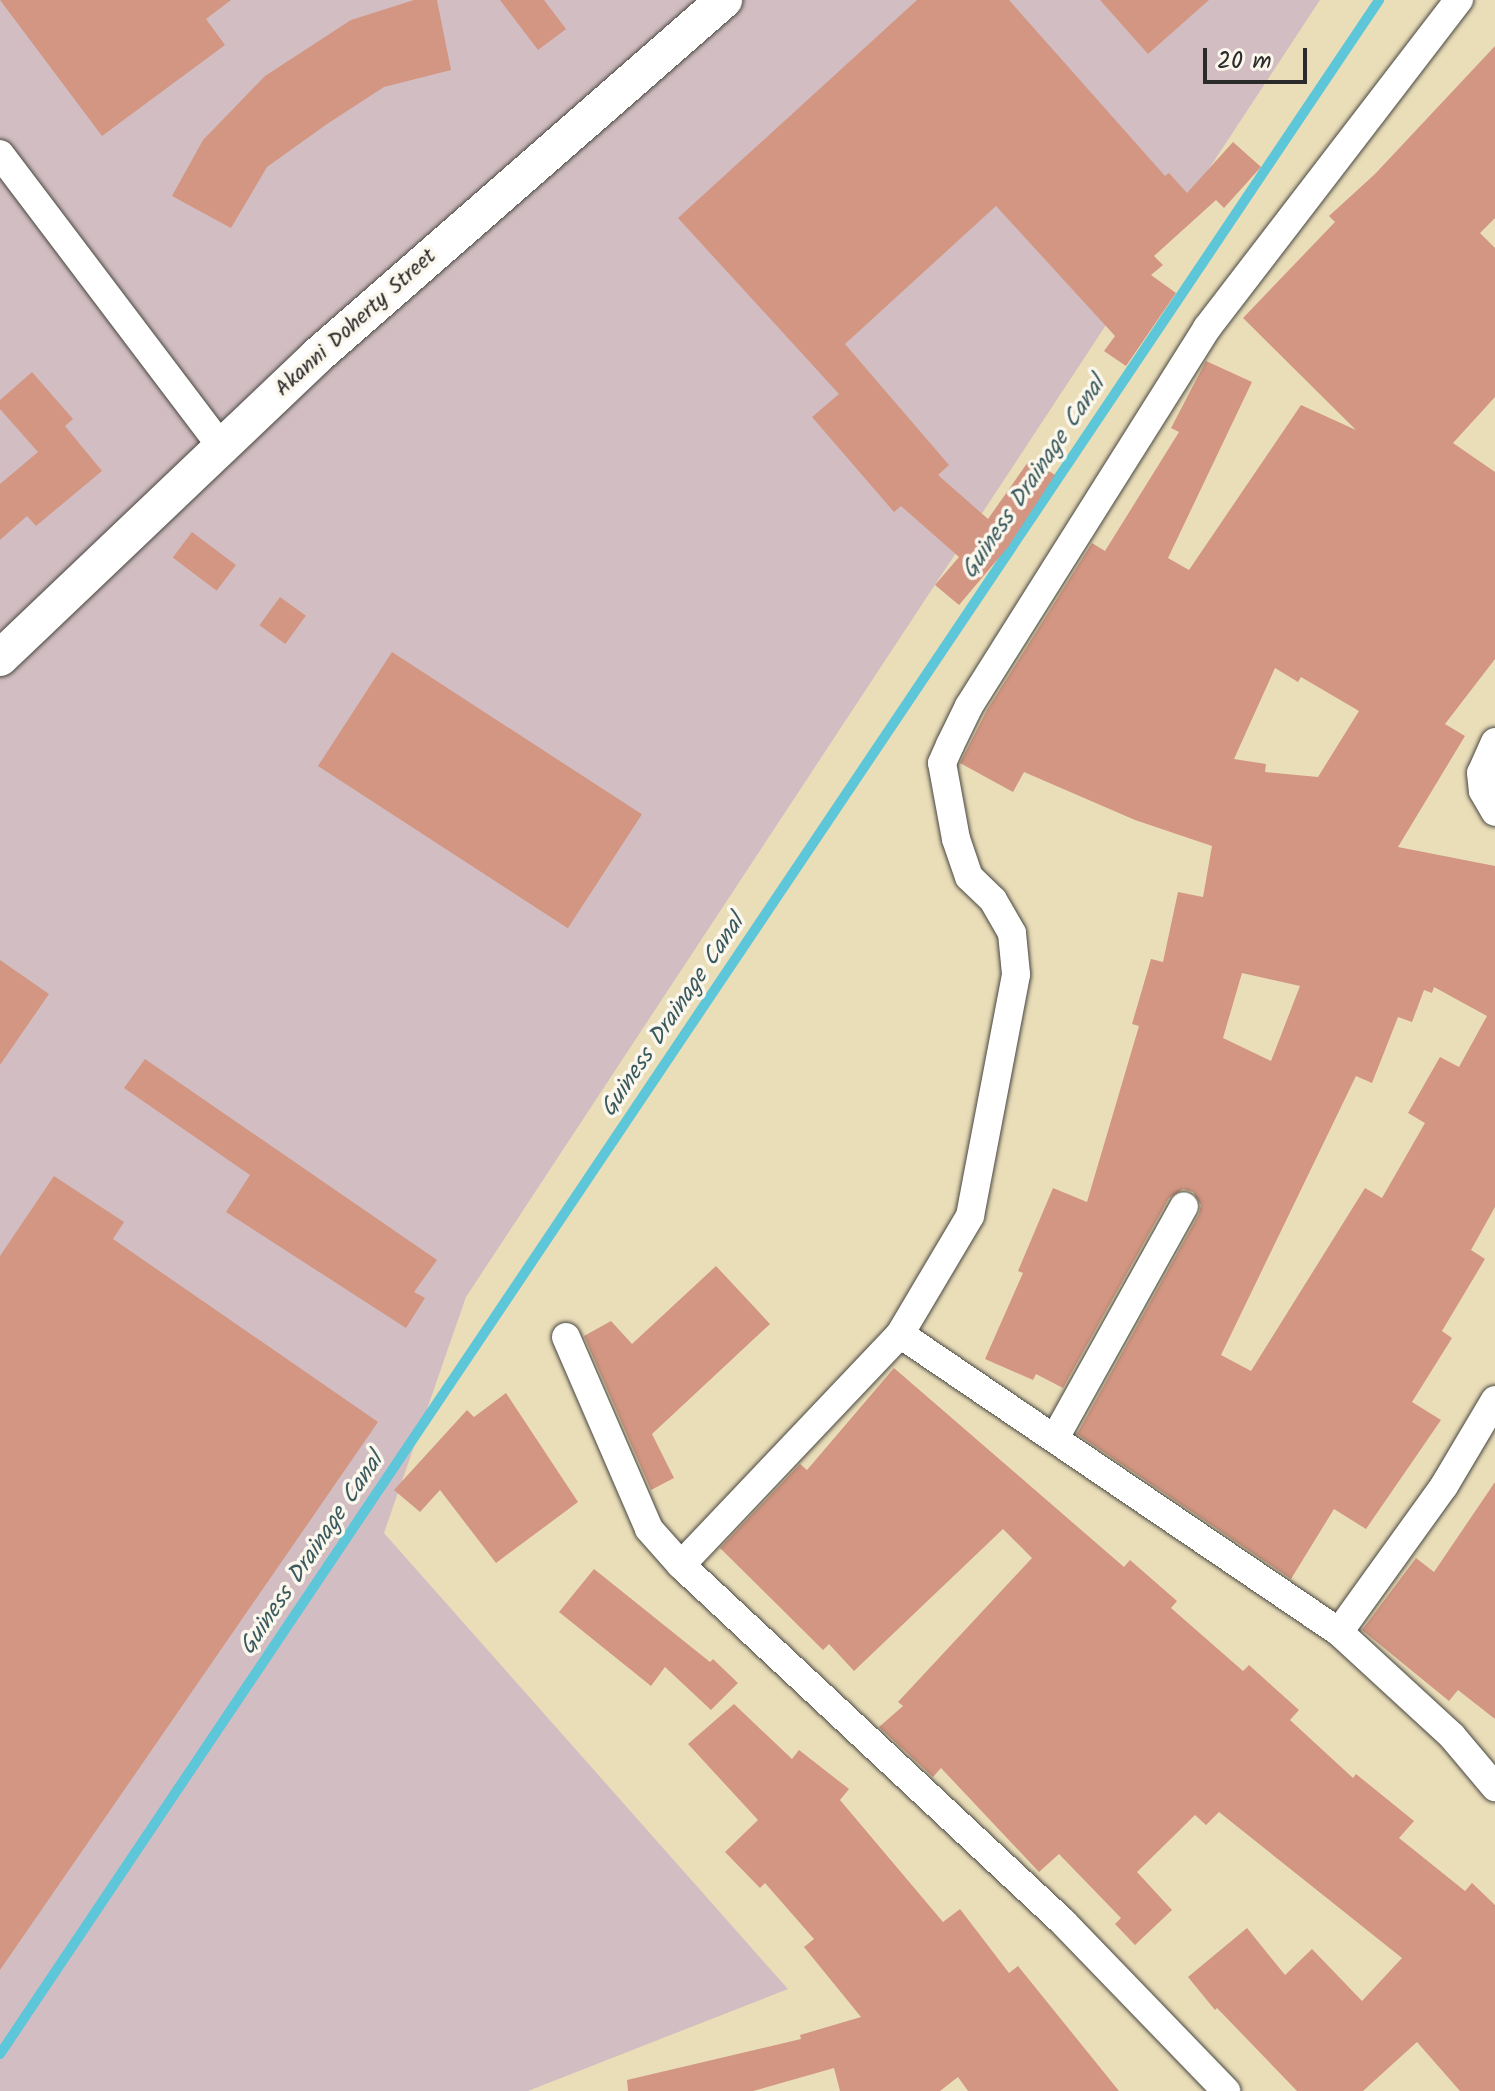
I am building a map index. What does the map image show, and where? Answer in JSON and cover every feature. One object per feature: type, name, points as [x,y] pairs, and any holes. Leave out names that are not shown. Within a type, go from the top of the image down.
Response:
[{"type":"street","name":"Akanni Doherty Street","points":[[0,658],[220,445],[724,0]]},
{"type":"street","points":[[681,1565],[771,1475],[900,1334],[970,1216],[1016,974],[1012,933],[993,900],[969,877],[956,839],[942,763],[969,706],[1207,328],[1459,0]]},
{"type":"street","points":[[0,154],[220,445]]},
{"type":"street","points":[[1495,742],[1481,773],[1483,791],[1495,812]]},
{"type":"street","points":[[1055,1438],[1184,1206]]},
{"type":"street","points":[[900,1334],[1339,1632],[1452,1736],[1495,1787]]},
{"type":"street","points":[[566,1337],[649,1529],[681,1565],[1063,1922],[1226,2091]]},
{"type":"street","points":[[1339,1632],[1444,1486],[1495,1400]]},
{"type":"shaded area","points":[[0,0],[1320,0],[466,1297],[384,1533],[788,1989],[528,2091],[0,2091]]},
{"type":"building","points":[[0,0],[231,0],[206,19],[225,45],[102,136]]},
{"type":"building","points":[[414,0],[437,0],[451,70],[384,87],[267,167],[231,228],[172,196],[203,140],[265,76],[351,20]]},
{"type":"building","points":[[500,0],[544,0],[566,29],[538,50]]},
{"type":"building","points":[[917,0],[1009,0],[1165,176],[1169,173],[1187,193],[1233,142],[1261,167],[1224,208],[1216,200],[1154,256],[1163,265],[1151,275],[1176,293],[1126,366],[1104,351],[1115,336],[996,206],[845,344],[949,465],[938,475],[988,519],[1030,459],[1055,475],[1008,547],[959,605],[935,585],[959,557],[901,506],[894,512],[812,417],[839,394],[678,218]]},
{"type":"building","points":[[1100,0],[1209,0],[1148,54]]},
{"type":"building","points":[[1495,46],[1495,218],[1480,233],[1495,248],[1495,397],[1453,443],[1495,472],[1495,659],[1445,724],[1465,736],[1398,847],[1495,866],[1495,1207],[1471,1250],[1485,1259],[1442,1331],[1452,1338],[1412,1402],[1441,1420],[1366,1529],[1334,1509],[1291,1579],[1077,1434],[1199,1214],[1201,1205],[1193,1192],[1183,1189],[1169,1198],[1063,1388],[1036,1374],[1033,1380],[985,1359],[1023,1273],[1018,1271],[1053,1188],[1087,1202],[1139,1026],[1132,1024],[1151,959],[1163,962],[1178,892],[1203,897],[1212,846],[1135,820],[1024,772],[1013,792],[960,763],[987,710],[1092,543],[1105,551],[1179,432],[1171,428],[1206,361],[1252,382],[1168,558],[1189,570],[1301,405],[1356,430],[1243,318],[1335,222],[1329,216],[1375,174]],"holes":[[[1275,668],[1298,682],[1301,677],[1359,711],[1318,777],[1265,772],[1266,764],[1234,759]],[[1242,973],[1300,986],[1271,1061],[1223,1038]],[[1434,987],[1487,1016],[1459,1067],[1440,1057],[1408,1113],[1425,1123],[1382,1198],[1365,1188],[1251,1371],[1221,1355],[1356,1076],[1372,1083],[1398,1017],[1412,1022],[1424,990],[1432,993]]]},
{"type":"building","points":[[32,372],[73,419],[65,426],[102,471],[36,526],[27,516],[0,540],[0,484],[38,452],[0,409],[0,400]]},
{"type":"building","points":[[192,532],[236,565],[217,591],[173,558]]},
{"type":"building","points":[[280,597],[306,616],[285,644],[259,625]]},
{"type":"building","points":[[392,652],[642,814],[568,928],[318,766]]},
{"type":"building","points":[[0,960],[49,994],[0,1065]]},
{"type":"building","points":[[145,1059],[437,1260],[414,1292],[425,1298],[406,1328],[226,1212],[250,1175],[124,1088]]},
{"type":"building","points":[[54,1176],[124,1222],[113,1239],[378,1422],[0,1970],[0,1256]]},
{"type":"building","points":[[716,1266],[770,1324],[652,1434],[674,1478],[651,1490],[584,1336],[611,1321],[632,1344]]},
{"type":"building","points":[[894,1368],[1124,1567],[1130,1560],[1177,1601],[1171,1608],[1243,1671],[1249,1665],[1299,1710],[1290,1720],[1353,1778],[1356,1774],[1414,1821],[1399,1838],[1465,1891],[1472,1883],[1495,1905],[1495,2091],[1460,2091],[1417,2042],[1363,2091],[1297,2091],[1217,2008],[1215,2010],[1188,1977],[1247,1928],[1285,1975],[1312,1949],[1362,2001],[1402,1958],[1219,1812],[1206,1825],[1195,1815],[1137,1872],[1172,1910],[1135,1945],[1115,1924],[1121,1918],[1059,1854],[1039,1872],[941,1768],[933,1777],[879,1727],[903,1706],[898,1702],[1032,1558],[1003,1529],[854,1671],[829,1644],[823,1650],[720,1548],[800,1464],[807,1470]]},
{"type":"building","points":[[506,1393],[578,1502],[496,1563],[440,1490],[420,1512],[394,1490],[467,1410],[474,1417]]},
{"type":"building","points":[[1495,1482],[1495,1719],[1458,1690],[1449,1701],[1362,1630],[1416,1558],[1434,1572]]},
{"type":"building","points":[[594,1569],[710,1662],[713,1659],[738,1683],[711,1710],[665,1667],[651,1686],[559,1612]]},
{"type":"building","points":[[734,1704],[792,1759],[799,1750],[849,1789],[840,1800],[943,1922],[960,1909],[1009,1973],[1018,1966],[1119,2091],[968,2091],[958,2077],[940,2091],[840,2091],[834,2068],[753,2091],[628,2091],[627,2080],[801,2039],[800,2035],[861,2017],[804,1947],[814,1939],[765,1883],[760,1888],[725,1852],[758,1820],[688,1744]]},
{"type":"waterway","name":"Guiness Drainage Canal","points":[[0,2054],[1379,0]]}]
